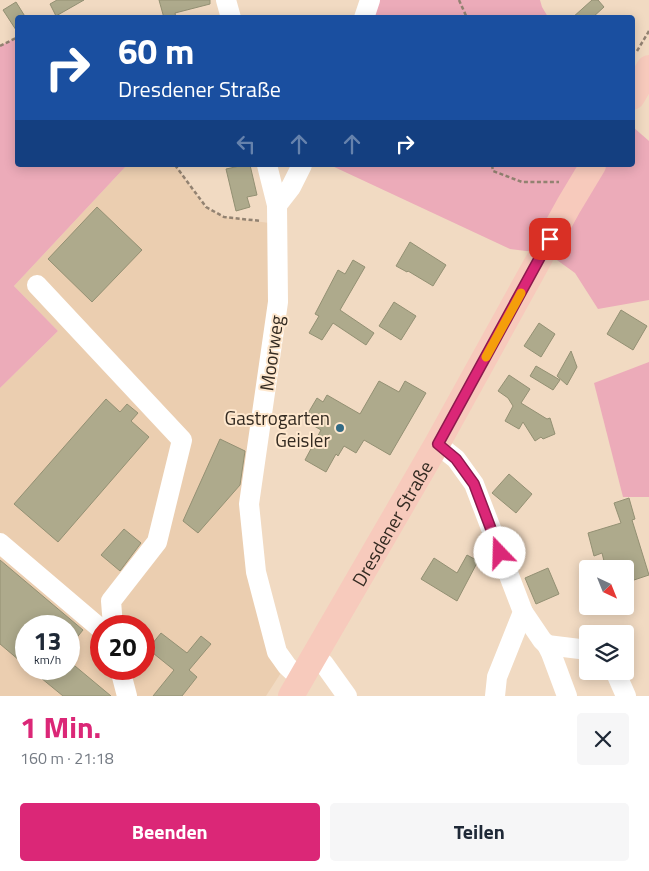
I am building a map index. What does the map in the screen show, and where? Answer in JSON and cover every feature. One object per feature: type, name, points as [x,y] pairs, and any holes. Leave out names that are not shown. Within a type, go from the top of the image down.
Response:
[{"type":"main road","points":[[635,86],[643,60]]},
{"type":"main road","name":"Dresdener Straße","points":[[302,677],[438,444],[591,167]]},
{"type":"street","points":[[226,0],[230,15]]},
{"type":"street","points":[[365,15],[370,0]]},
{"type":"street","name":"Moorweg","points":[[267,167],[277,215],[278,302],[249,504],[256,572],[277,652],[287,666],[302,677],[324,664],[336,687],[347,696]]},
{"type":"street","points":[[277,215],[301,167]]},
{"type":"street","points":[[37,285],[182,440],[157,542],[111,601],[112,615]]},
{"type":"street","points":[[438,444],[456,459],[474,484],[523,612],[551,652],[567,696]]},
{"type":"street","points":[[0,543],[90,620]]},
{"type":"street","points":[[495,696],[497,676],[523,612]]},
{"type":"street","points":[[547,645],[579,649]]},
{"type":"street","points":[[123,680],[127,696]]},
{"type":"street","points":[[619,680],[626,696]]},
{"type":"path","points":[[459,0],[466,15]]},
{"type":"path","points":[[643,60],[649,31]]},
{"type":"path","points":[[0,46],[15,38]]},
{"type":"path","points":[[176,167],[206,207],[224,217],[277,215]]},
{"type":"path","points":[[492,167],[493,171],[522,182],[560,182]]},
{"type":"shaded area","points":[[370,0],[540,0],[547,15],[366,15]]},
{"type":"shaded area","points":[[15,38],[15,167],[125,167],[14,286],[58,331],[0,388],[0,46]]},
{"type":"shaded area","points":[[635,129],[649,141],[649,300],[598,309],[575,273],[550,255],[593,167],[635,167]]},
{"type":"shaded area","points":[[125,167],[176,167],[205,207],[224,217],[277,224],[248,504],[286,665],[266,696],[0,696],[0,388],[58,331],[14,286]]},
{"type":"shaded area","points":[[334,167],[590,167],[542,253],[510,249]]},
{"type":"shaded area","points":[[649,362],[649,497],[623,497],[594,383]]},
{"type":"building","points":[[57,0],[84,0],[58,15],[56,15],[50,4]]},
{"type":"building","points":[[159,0],[210,0],[210,4],[175,13],[175,15],[163,15]]},
{"type":"building","points":[[592,0],[598,0],[604,7],[595,15],[575,15]]},
{"type":"building","points":[[16,2],[24,15],[15,15],[15,28],[3,10]]},
{"type":"building","points":[[250,167],[257,195],[247,197],[250,207],[236,211],[226,169]]},
{"type":"building","points":[[97,207],[142,250],[92,302],[48,259]]},
{"type":"building","points":[[410,242],[446,265],[433,286],[396,266]]},
{"type":"building","points":[[353,260],[365,267],[340,310],[374,333],[366,345],[333,323],[322,340],[309,333],[319,316],[315,314],[338,270],[345,274]]},
{"type":"building","points":[[394,302],[416,316],[401,340],[379,326]]},
{"type":"building","points":[[621,310],[647,326],[633,350],[607,334]]},
{"type":"building","points":[[539,323],[555,334],[541,357],[524,346]]},
{"type":"building","points":[[571,351],[577,367],[567,385],[557,376]]},
{"type":"building","points":[[536,366],[560,380],[553,390],[530,376]]},
{"type":"building","points":[[509,375],[530,389],[521,403],[547,419],[550,418],[555,434],[543,439],[541,437],[535,441],[523,422],[519,429],[505,421],[513,406],[508,398],[498,391]]},
{"type":"building","points":[[379,381],[399,392],[405,381],[426,393],[390,455],[364,440],[356,453],[344,446],[338,456],[336,454],[326,472],[305,460],[321,430],[304,420],[317,398],[323,402],[327,395],[360,414]]},
{"type":"building","points":[[106,399],[120,412],[127,404],[138,413],[131,421],[149,437],[58,542],[14,504]]},
{"type":"building","points":[[220,439],[245,451],[240,485],[198,533],[183,521]]},
{"type":"building","points":[[509,474],[532,494],[516,513],[492,493]]},
{"type":"building","points":[[629,498],[635,519],[632,520],[649,575],[634,580],[634,560],[604,560],[602,553],[594,556],[588,533],[621,523],[614,503]]},
{"type":"building","points":[[124,529],[141,543],[120,571],[101,555]]},
{"type":"building","points":[[467,555],[478,561],[457,601],[421,579],[434,558],[457,573]]},
{"type":"building","points":[[0,560],[65,615],[15,615],[15,657],[0,644]]},
{"type":"building","points":[[548,568],[559,594],[536,604],[525,578]]},
{"type":"building","points":[[161,633],[187,653],[201,636],[211,644],[189,670],[197,677],[182,696],[153,696],[174,670],[155,655],[155,640]]},
{"type":"building","points":[[80,670],[111,696],[63,696],[43,680],[80,680]]},
{"type":"slow traffic","points":[[486,357],[521,293]]},
{"type":"place","name":"Gastrogarten Geisler","points":[[340,428]]},
{"type":"route","points":[[500,553],[474,484],[456,459],[438,444],[550,239]]}]
